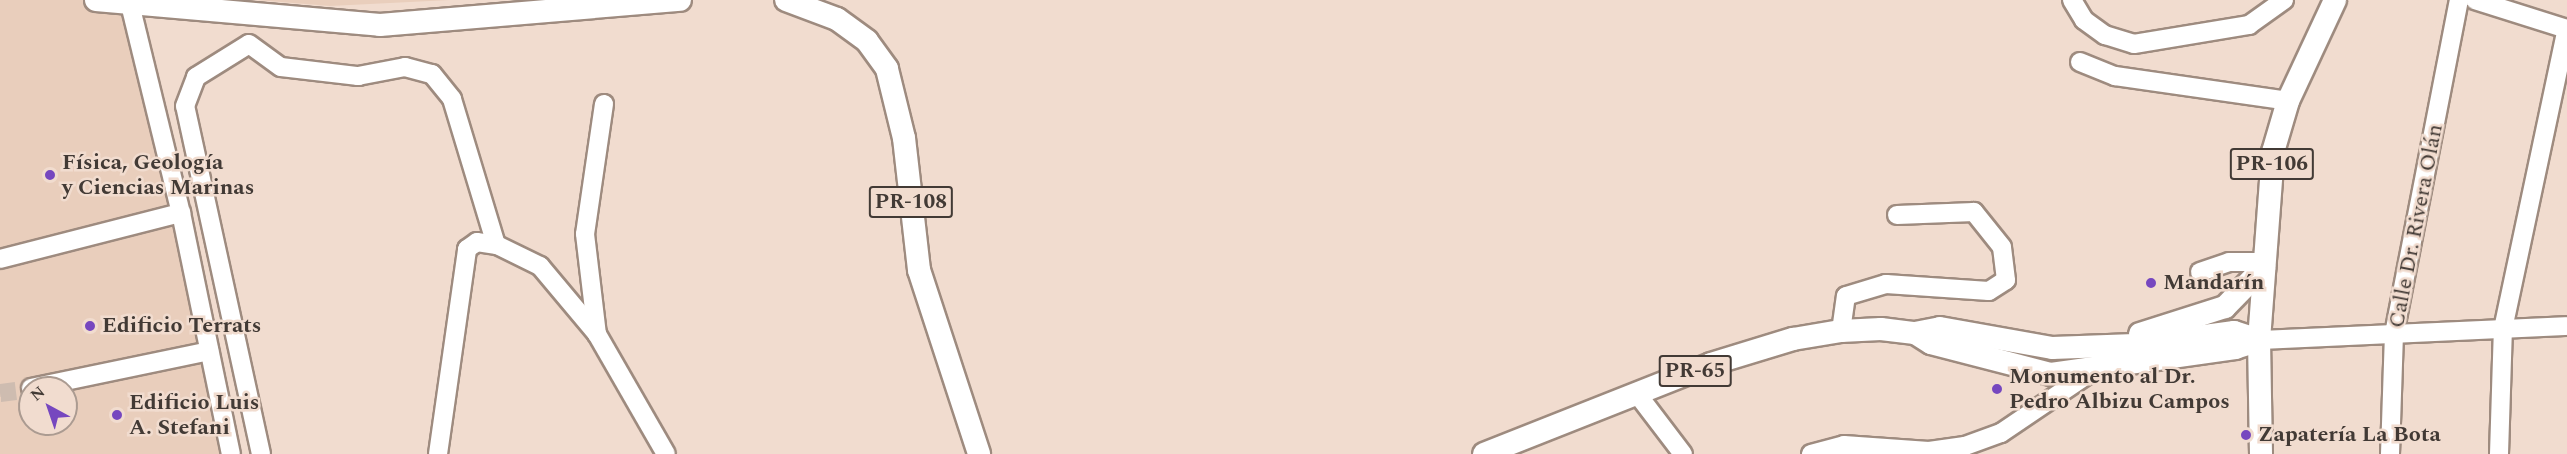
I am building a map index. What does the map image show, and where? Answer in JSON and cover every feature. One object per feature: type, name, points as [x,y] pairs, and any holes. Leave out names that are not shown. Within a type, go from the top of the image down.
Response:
[{"type":"main road","points":[[96,0],[129,1],[380,25],[680,0]]},
{"type":"main road","name":"PR-108","points":[[786,0],[837,19],[867,41],[886,69],[904,138],[919,270],[979,454]]},
{"type":"main road","name":"PR-106","points":[[2262,454],[2259,340],[2273,152],[2288,101],[2335,0]]},
{"type":"main road","points":[[2114,346],[2150,329],[2209,315],[2225,307],[2264,261]]},
{"type":"main road","name":"PR-65","points":[[1484,454],[1638,395],[1711,364],[1792,339],[1841,331],[1881,329],[1915,333],[1940,328],[2052,348],[2114,346],[2234,332],[2259,340]]},
{"type":"main road","name":"PR-65","points":[[1915,333],[1931,343],[2051,374],[2094,370],[2235,348],[2259,340]]},
{"type":"main road","points":[[2094,370],[2111,378],[2236,363],[2259,376]]},
{"type":"street","points":[[2072,0],[2091,25],[2124,44],[2249,25],[2284,0]]},
{"type":"street","name":"Calle Dr. Rivera Olán","points":[[2390,454],[2394,334],[2459,0]]},
{"type":"street","points":[[2475,0],[2567,29],[2503,329],[2499,454]]},
{"type":"street","points":[[129,1],[181,213],[231,454]]},
{"type":"street","points":[[261,454],[185,106],[196,77],[249,44],[281,67],[358,76],[405,67],[432,74],[452,99],[496,245]]},
{"type":"street","points":[[2080,62],[2115,76],[2288,101]]},
{"type":"street","points":[[597,334],[585,234],[604,104]]},
{"type":"street","points":[[1841,331],[1846,296],[1886,284],[1989,291],[2006,280],[2002,247],[1974,212],[1897,215]]},
{"type":"street","points":[[0,259],[181,213]]},
{"type":"street","points":[[438,454],[467,249],[477,242],[496,245],[540,266],[597,334],[666,454]]},
{"type":"street","points":[[2223,249],[2264,261]]},
{"type":"street","points":[[2200,272],[2229,262],[2264,261]]},
{"type":"street","points":[[2259,340],[2567,326]]},
{"type":"street","points":[[78,378],[209,351]]},
{"type":"street","points":[[1811,454],[1844,445],[1929,451],[1965,446],[2001,433],[2094,370]]},
{"type":"street","points":[[1638,395],[1683,454]]},
{"type":"shaded area","points":[[0,0],[143,0],[140,16],[234,454],[0,454]]},
{"type":"shaded area","points":[[257,0],[450,0],[330,6]]},
{"type":"tunnel","points":[[0,393],[16,391]]},
{"type":"place","name":"Física, Geología y Ciencias Marinas","points":[[50,175]]},
{"type":"place","name":"Mandarín","points":[[2151,283]]},
{"type":"place","name":"Edificio Terrats","points":[[90,326]]},
{"type":"place","name":"Monumento al Dr. Pedro Albizu Campos","points":[[1997,389]]},
{"type":"place","name":"Edificio Luis A. Stefani","points":[[117,415]]},
{"type":"place","name":"Zapatería La Bota","points":[[2246,435]]}]
